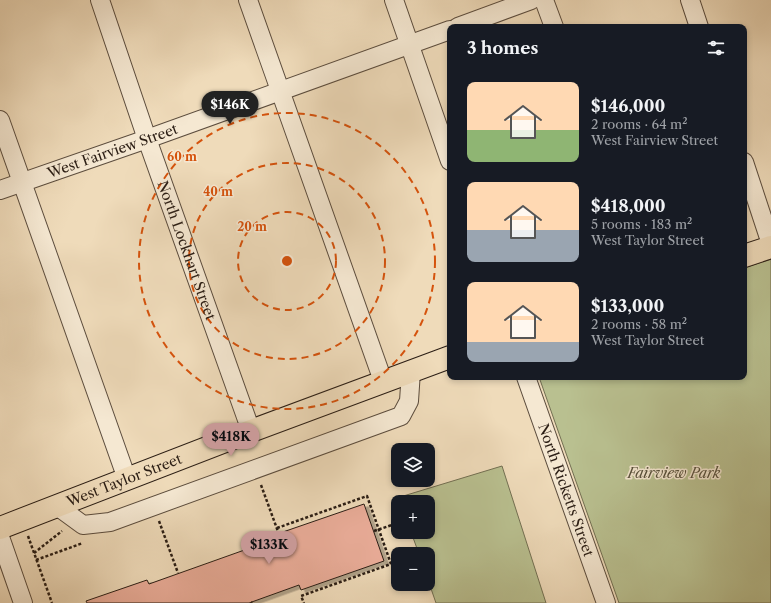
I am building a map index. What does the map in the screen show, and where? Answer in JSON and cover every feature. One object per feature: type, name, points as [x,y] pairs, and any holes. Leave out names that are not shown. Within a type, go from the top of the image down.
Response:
[{"type":"main road","points":[[747,255],[771,247]]},
{"type":"main road","name":"West Taylor Street","points":[[8,525],[251,431],[447,358]]},
{"type":"street","name":"North Lockhart Street","points":[[100,0],[147,139],[251,431]]},
{"type":"street","points":[[248,0],[383,382]]},
{"type":"street","points":[[394,0],[447,152]]},
{"type":"street","points":[[466,24],[531,0]]},
{"type":"street","points":[[544,0],[553,24]]},
{"type":"street","points":[[690,0],[698,24]]},
{"type":"street","name":"West Fairview Street","points":[[0,190],[280,92],[447,31]]},
{"type":"street","points":[[0,120],[127,479]]},
{"type":"street","points":[[747,171],[771,244]]},
{"type":"street","points":[[57,506],[83,525],[110,522],[401,416],[409,401],[410,371]]},
{"type":"street","name":"North Ricketts Street","points":[[527,380],[606,603]]},
{"type":"street","points":[[0,537],[23,603]]},
{"type":"path","points":[[255,469],[280,537]]},
{"type":"path","points":[[277,528],[367,496],[391,564],[301,596],[304,603]]},
{"type":"path","points":[[154,506],[178,573]]},
{"type":"path","points":[[34,553],[76,520]]},
{"type":"path","points":[[8,525],[28,537],[52,603]]},
{"type":"path","points":[[374,531],[391,525]]},
{"type":"green space","name":"Fairview Park","points":[[771,259],[771,603],[619,603],[540,380],[747,380],[747,267]]},
{"type":"green space","points":[[502,466],[546,603],[436,603],[432,591],[435,591],[435,547],[416,547],[414,539],[435,539],[435,495],[407,495]]},
{"type":"building","points":[[364,504],[384,561],[301,590],[299,585],[249,603],[87,603],[86,601],[147,580],[149,584],[281,537],[280,533]]}]
